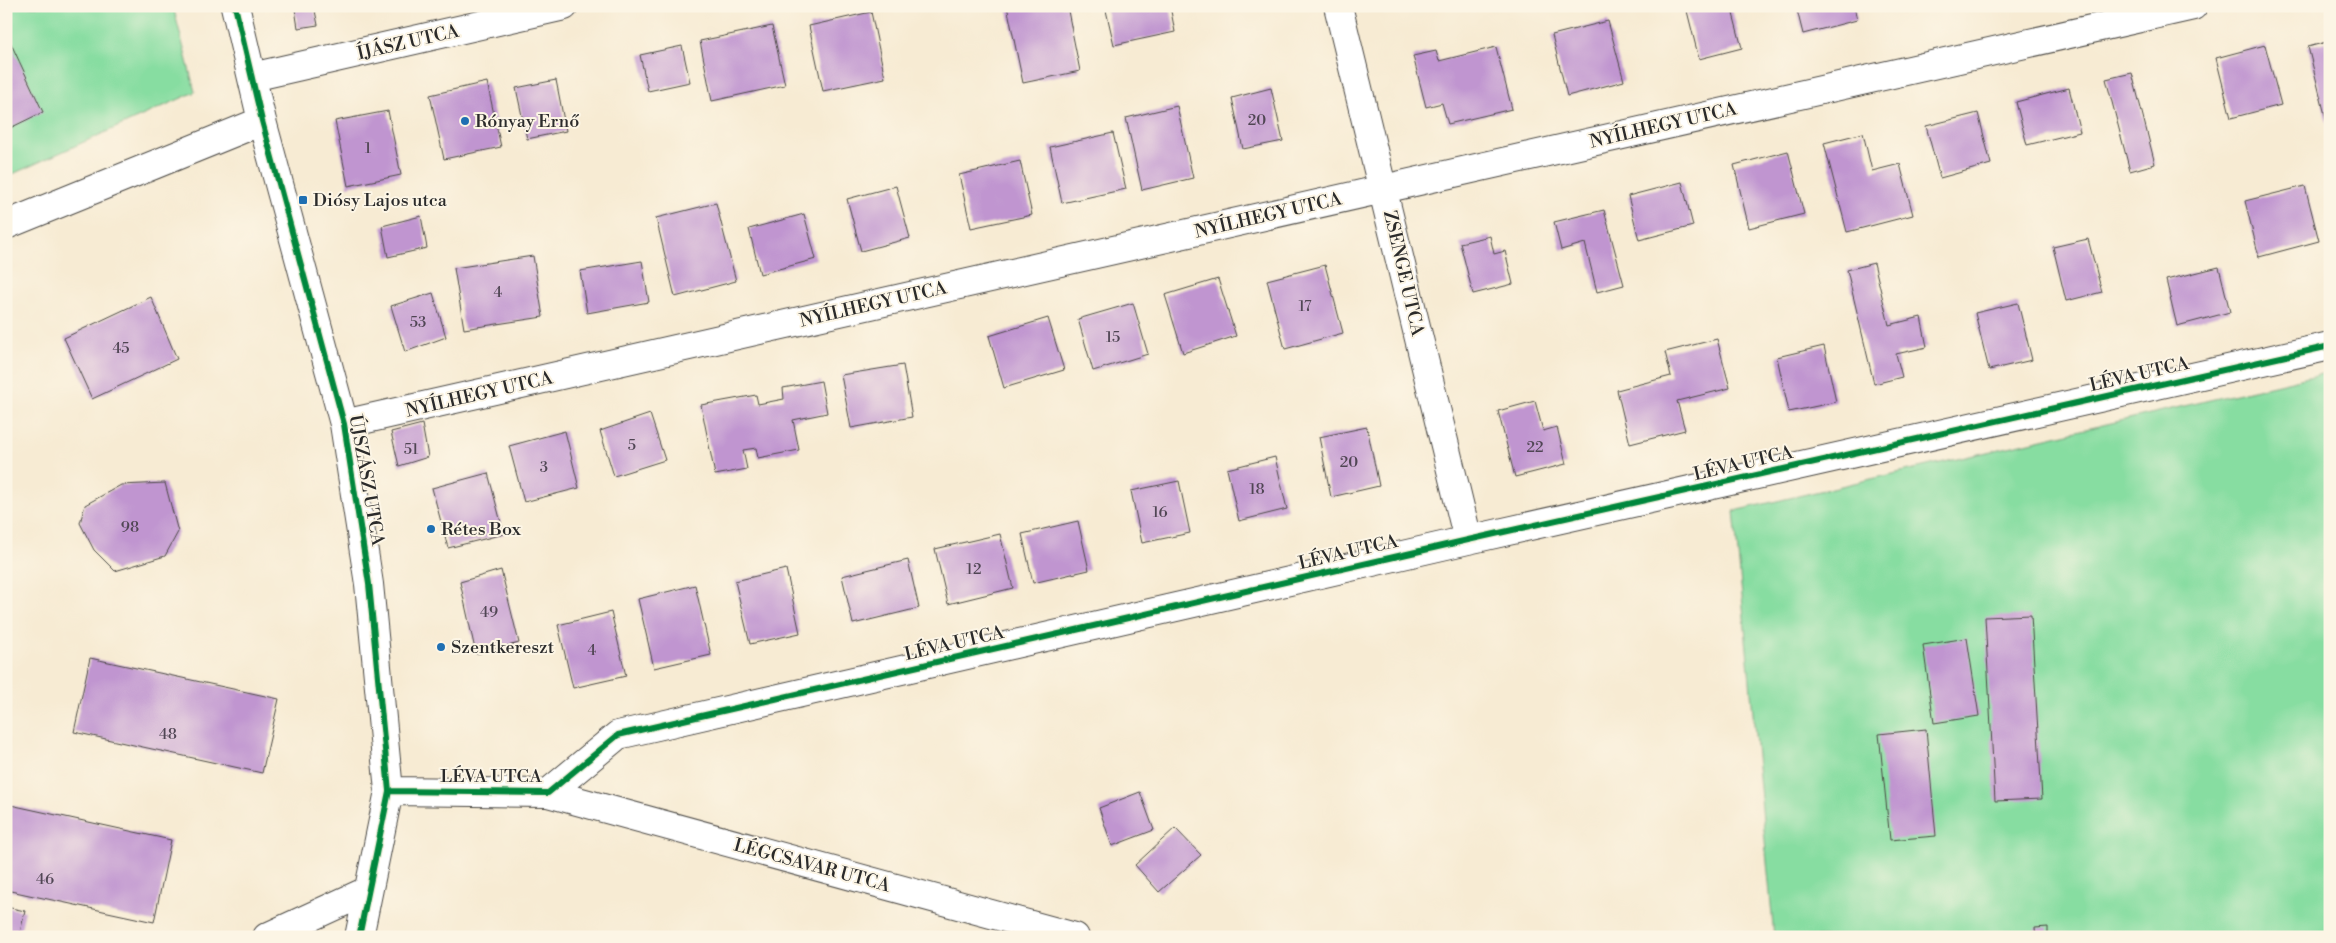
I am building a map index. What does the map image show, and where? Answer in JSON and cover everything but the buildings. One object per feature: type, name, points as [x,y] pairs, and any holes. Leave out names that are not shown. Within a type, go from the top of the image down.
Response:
[{"type":"street","name":"ÚJSZÁSZ UTCA","points":[[235,6],[262,122],[344,424],[369,584],[389,790],[359,937]]},
{"type":"street","name":"ÍJÁSZ UTCA","points":[[252,77],[564,6]]},
{"type":"street","name":"ZSENGE UTCA","points":[[1338,6],[1384,188],[1468,540]]},
{"type":"street","name":"NYÍLHEGY UTCA","points":[[344,424],[2193,6]]},
{"type":"street","points":[[6,225],[262,122]]},
{"type":"street","name":"LÉVA UTCA","points":[[389,790],[548,793],[618,735],[1468,540],[2330,346]]},
{"type":"street","name":"LÉGCSAVAR UTCA","points":[[548,793],[1075,937]]},
{"type":"street","points":[[267,937],[367,891]]},
{"type":"green space","points":[[6,6],[173,6],[195,92],[6,177]]},
{"type":"green space","points":[[2330,372],[2330,937],[1774,937],[1734,511]]},
{"type":"cycle path","points":[[235,6],[262,121],[344,424],[369,584],[389,791],[359,937]]},
{"type":"cycle path","points":[[389,791],[548,793],[618,735],[1468,540],[2330,346]]},
{"type":"place","name":"Rónyay Ernő","points":[[465,121]]},
{"type":"place","name":"Diósy Lajos utca","points":[[303,200]]},
{"type":"place","name":"Rétes Box","points":[[431,529]]},
{"type":"place","name":"Szentkereszt","points":[[441,647]]}]
